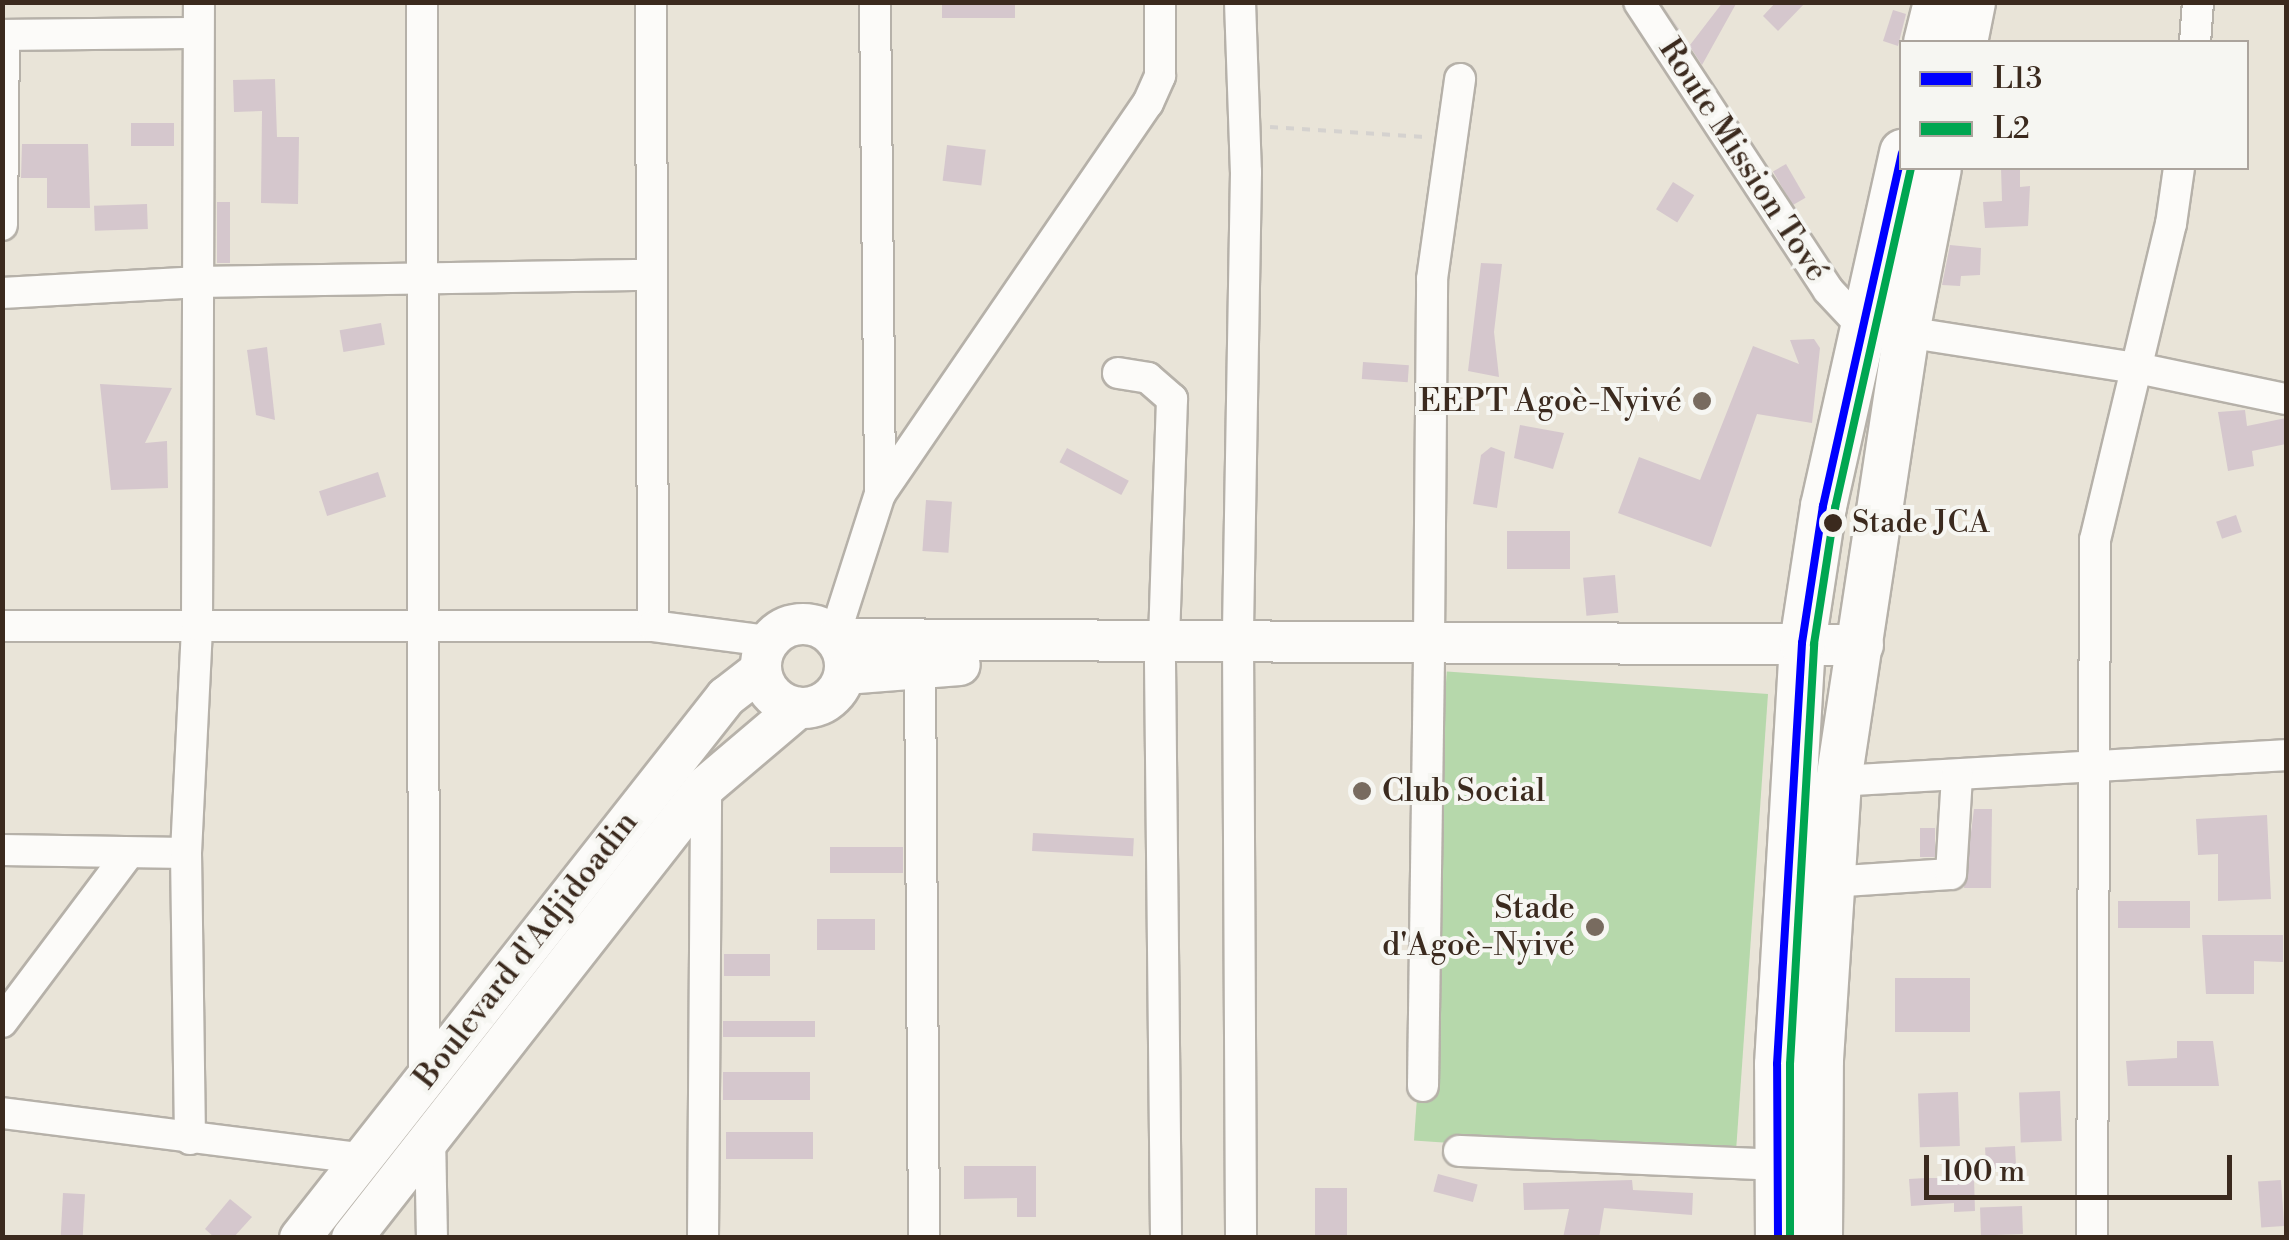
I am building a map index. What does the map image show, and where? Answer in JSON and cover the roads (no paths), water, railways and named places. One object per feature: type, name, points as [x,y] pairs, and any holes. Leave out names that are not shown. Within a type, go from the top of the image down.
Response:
[{"type":"highway","points":[[1926,40],[1936,2]]},
{"type":"highway","points":[[1964,40],[1972,2]]},
{"type":"highway","points":[[1778,1238],[1776,1164],[1782,946],[1801,655],[1861,325],[1899,165]]},
{"type":"highway","points":[[1819,1238],[1829,882],[1838,782],[1861,656],[1906,332],[1938,170]]},
{"type":"main road","points":[[832,644],[836,693],[798,708],[777,700],[764,657],[796,625],[832,644],[920,666],[1162,651]]},
{"type":"main road","points":[[832,644],[1162,651],[1429,649],[1861,656]]},
{"type":"main road","name":"Boulevard d'Adjidoadin","points":[[300,1238],[726,697],[764,657]]},
{"type":"main road","name":"Boulevard d'Adjidoadin","points":[[352,1238],[706,786],[798,708]]},
{"type":"street","points":[[190,1139],[186,853],[197,624],[198,2]]},
{"type":"street","points":[[422,2],[424,1080]]},
{"type":"street","points":[[651,2],[653,626]]},
{"type":"street","points":[[832,644],[880,494],[875,2]]},
{"type":"street","points":[[880,494],[1148,104],[1160,76],[1160,2]]},
{"type":"street","points":[[1240,2],[1245,127],[1238,651],[1241,1238]]},
{"type":"street","name":"Route Mission Tové","points":[[1639,2],[1828,290],[1861,325]]},
{"type":"street","points":[[2195,40],[2198,2]]},
{"type":"street","points":[[2,226],[4,35],[198,34]]},
{"type":"street","points":[[1422,1086],[1432,280],[1460,79]]},
{"type":"street","points":[[2092,1238],[2090,766],[2094,540],[2179,170]]},
{"type":"street","points":[[2,292],[196,282],[650,276]]},
{"type":"street","points":[[1861,325],[2136,368],[2286,399]]},
{"type":"street","points":[[1118,373],[1148,378],[1172,398],[1162,651],[1166,1238]]},
{"type":"street","points":[[2,626],[653,626],[713,636],[764,657]]},
{"type":"street","points":[[920,666],[924,1238]]},
{"type":"street","points":[[1838,782],[2286,755]]},
{"type":"street","points":[[1829,882],[1951,874],[1956,774]]},
{"type":"street","points":[[702,1238],[706,786]]},
{"type":"street","points":[[2,850],[186,853]]},
{"type":"street","points":[[2,1022],[128,854]]},
{"type":"street","points":[[2,1114],[360,1158]]},
{"type":"street","points":[[430,1135],[432,1238]]},
{"type":"street","points":[[1459,1151],[1776,1164]]},
{"type":"place","name":"EEPT Agoè-Nyivé","points":[[1702,401]]},
{"type":"place","name":"Stade JCA","points":[[1833,523]]},
{"type":"place","name":"Club Social","points":[[1362,791]]},
{"type":"place","name":"Stade d'Agoè-Nyivé","points":[[1595,927]]}]
